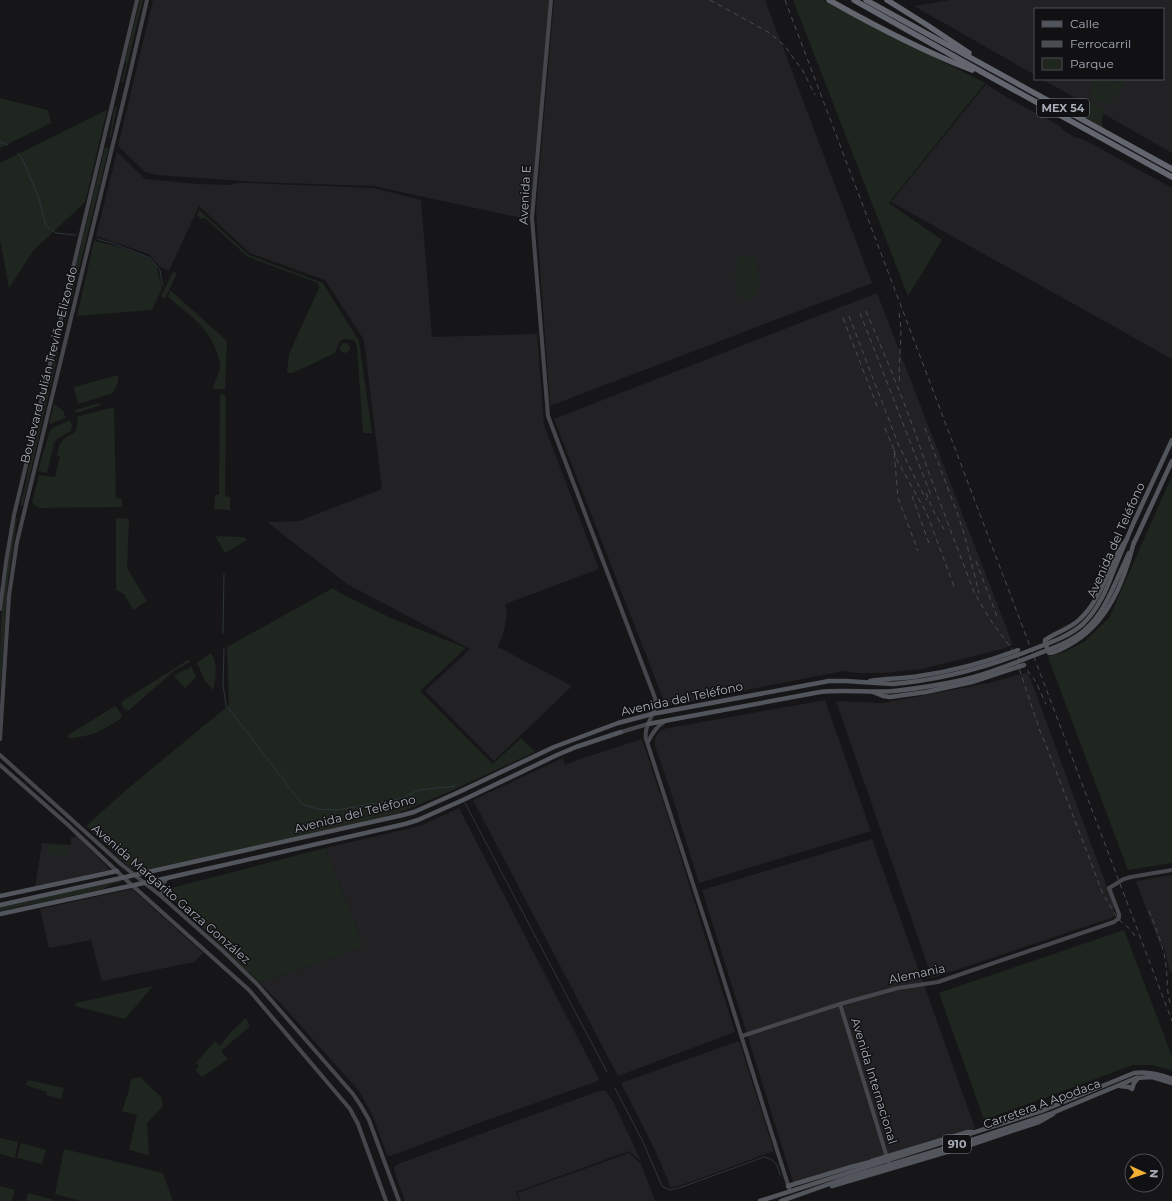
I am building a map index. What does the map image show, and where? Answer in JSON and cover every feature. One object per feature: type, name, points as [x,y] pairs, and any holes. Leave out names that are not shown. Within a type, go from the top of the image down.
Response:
[{"type":"highway","points":[[829,0],[888,32],[933,53],[989,76]]},
{"type":"highway","name":"MEX 54","points":[[854,0],[1172,177]]},
{"type":"highway","name":"MEX 54","points":[[866,0],[1170,168]]},
{"type":"highway","points":[[887,0],[927,25],[992,70]]},
{"type":"highway","points":[[1159,170],[1172,181]]},
{"type":"main road","name":"Boulevard Julián Treviño Elizondo","points":[[0,609],[14,515],[137,0]]},
{"type":"main road","name":"Boulevard Julián Treviño Elizondo","points":[[0,739],[9,596],[17,542],[147,0]]},
{"type":"main road","name":"Avenida E","points":[[551,0],[532,218],[548,416],[655,698],[656,707],[648,724]]},
{"type":"main road","name":"Avenida del Teléfono","points":[[0,904],[6,904],[124,878],[414,812],[554,746],[618,723],[652,714],[820,682],[837,680],[893,684],[920,682],[969,672],[1065,636],[1077,629],[1096,609],[1107,588],[1127,539],[1172,440]]},
{"type":"main road","name":"Avenida del Teléfono","points":[[2,914],[405,824],[418,820],[463,800],[576,747],[648,724],[833,690],[894,691],[933,686],[975,676],[1013,664],[1069,641],[1086,629],[1098,616],[1107,601],[1172,461]]},
{"type":"main road","points":[[1127,539],[1118,551],[1099,594],[1090,608],[1075,624],[1045,640],[1049,653],[1062,649],[1081,638],[1095,626],[1102,617],[1110,606],[1120,583],[1134,542]]},
{"type":"main road","points":[[863,682],[930,674],[970,666],[1018,650]]},
{"type":"main road","points":[[996,658],[1002,666],[1001,672]]},
{"type":"main road","points":[[871,691],[890,697],[926,692],[972,682],[1024,665]]},
{"type":"main road","points":[[648,742],[652,732],[666,720]]},
{"type":"main road","points":[[648,724],[646,734],[648,742],[742,1036],[789,1189]]},
{"type":"main road","name":"Avenida Margarito Garza González","points":[[0,755],[134,875],[161,896],[222,950],[257,984],[353,1094],[361,1106],[369,1120],[399,1201]]},
{"type":"main road","name":"Avenida Margarito Garza González","points":[[0,765],[249,990],[350,1109],[355,1118],[386,1201]]},
{"type":"main road","points":[[458,792],[463,800]]},
{"type":"main road","name":"Alemania","points":[[742,1036],[840,1004],[898,988],[938,982],[1114,922],[1118,919],[1119,912],[1109,888],[1131,876],[1172,870]]},
{"type":"main road","points":[[0,896],[117,871]]},
{"type":"main road","points":[[161,896],[162,886],[167,878]]},
{"type":"main road","name":"Avenida Internacional","points":[[840,1004],[888,1160]]},
{"type":"main road","points":[[1104,1085],[1110,1085],[1125,1079],[1130,1081],[1132,1076],[1144,1072]]},
{"type":"main road","name":"910","points":[[1104,1085],[1129,1075],[1144,1072],[1154,1073],[1172,1079]]},
{"type":"main road","name":"Carretera A Apodaca","points":[[888,1160],[970,1141],[1061,1109],[1138,1078],[1152,1077],[1172,1083]]},
{"type":"main road","points":[[1115,1088],[1125,1086],[1132,1089],[1138,1078]]},
{"type":"main road","name":"Carretera A Apodaca","points":[[760,1201],[789,1189],[888,1160],[1044,1110],[1104,1085]]},
{"type":"main road","points":[[818,1188],[871,1175],[975,1143],[1039,1122],[1061,1109]]},
{"type":"main road","name":"Carretera A Apodaca","points":[[781,1201],[848,1177],[875,1164]]},
{"type":"shaded area","points":[[153,0],[549,0],[531,220],[373,186],[255,182],[156,175],[145,172],[118,146]]},
{"type":"shaded area","points":[[554,0],[765,0],[872,283],[550,406],[536,211]]},
{"type":"shaded area","points":[[950,0],[1172,0],[1172,153],[1044,80],[1164,80],[1164,8],[1034,8],[1034,74],[914,6]]},
{"type":"shaded area","points":[[986,84],[1008,98],[1060,126],[1076,138],[1083,139],[1172,188],[1172,359],[891,202]]},
{"type":"shaded area","points":[[117,152],[145,179],[197,184],[230,185],[249,183],[373,188],[421,200],[432,337],[537,334],[544,425],[599,569],[505,604],[507,613],[506,621],[498,647],[572,686],[494,761],[425,691],[470,649],[347,584],[267,522],[299,521],[382,489],[364,340],[325,280],[250,253],[199,206],[169,271],[159,266],[149,254],[96,236]]},
{"type":"shaded area","points":[[877,293],[1013,645],[922,669],[883,673],[856,673],[843,671],[666,706],[554,419]]},
{"type":"shaded area","points":[[1028,672],[1114,906],[1114,917],[932,978],[836,701],[883,703],[989,683]]},
{"type":"shaded area","points":[[825,700],[871,831],[699,883],[655,746],[655,739],[658,733],[663,729]]},
{"type":"shaded area","points":[[642,739],[661,794],[735,1032],[618,1076],[473,800],[563,758],[565,765]]},
{"type":"shaded area","points":[[459,808],[599,1079],[598,1081],[390,1156],[387,1155],[373,1116],[360,1092],[283,1006],[260,983],[364,947],[325,848],[420,826]]},
{"type":"shaded area","points":[[77,836],[110,870],[35,887],[42,843],[71,845],[71,838]]},
{"type":"shaded area","points":[[872,839],[975,1128],[794,1185],[702,890]]},
{"type":"shaded area","points":[[1172,875],[1172,972],[1170,972],[1163,944],[1160,945],[1136,881]]},
{"type":"shaded area","points":[[132,889],[203,953],[194,962],[102,981],[91,940],[49,948],[40,909]]},
{"type":"shaded area","points":[[739,1041],[774,1151],[671,1188],[655,1150],[621,1083]]},
{"type":"shaded area","points":[[599,1091],[605,1091],[612,1099],[641,1161],[629,1151],[516,1192],[519,1201],[405,1201],[395,1173],[394,1167],[398,1164]]},
{"type":"shaded area","points":[[629,1153],[641,1164],[655,1201],[520,1201],[517,1193]]},
{"type":"green space","points":[[140,0],[143,0],[123,82],[121,82],[126,64],[125,60]]},
{"type":"green space","points":[[793,0],[822,0],[985,83],[889,203],[942,240],[908,296]]},
{"type":"green space","points":[[1094,80],[1112,80],[1117,83],[1119,80],[1122,80],[1127,82],[1114,98],[1106,104],[1091,96],[1090,90]]},
{"type":"green space","points":[[0,98],[48,110],[51,123],[0,148]]},
{"type":"green space","points":[[1087,99],[1104,109],[1102,120],[1103,128],[1071,110],[1080,107]]},
{"type":"green space","points":[[115,106],[117,107],[111,137],[109,137],[113,114]]},
{"type":"green space","points":[[107,110],[85,202],[33,251],[9,288],[0,240],[0,163]]},
{"type":"green space","points":[[105,147],[109,148],[66,321],[69,294]]},
{"type":"green space","points":[[199,210],[249,255],[323,283],[359,341],[372,433],[363,433],[357,348],[356,343],[353,340],[343,339],[339,342],[335,353],[293,373],[287,372],[289,354],[319,288],[318,283],[248,257],[205,218],[201,219],[197,215]]},
{"type":"green space","points":[[94,241],[116,246],[148,258],[156,265],[162,288],[152,310],[77,316]]},
{"type":"green space","points":[[747,255],[755,259],[759,281],[757,293],[752,297],[744,299],[737,292],[735,273],[738,260]]},
{"type":"green space","points":[[173,272],[177,273],[165,299],[161,296]]},
{"type":"green space","points":[[170,290],[227,341],[225,389],[213,388],[219,373],[220,361],[213,343],[203,327],[168,297]]},
{"type":"green space","points":[[60,334],[54,373],[51,386],[49,386],[55,353]]},
{"type":"green space","points":[[343,343],[347,343],[349,344],[349,352],[343,353],[340,350],[340,346]]},
{"type":"green space","points":[[118,375],[118,382],[113,393],[78,404],[74,387]]},
{"type":"green space","points":[[48,391],[23,505],[20,505],[27,480],[28,469],[46,392]]},
{"type":"green space","points":[[221,394],[226,397],[225,496],[230,497],[230,510],[214,509],[215,495],[219,495]]},
{"type":"green space","points":[[100,403],[101,405],[76,413],[75,410]]},
{"type":"green space","points":[[54,404],[64,411],[66,418],[50,424],[49,423]]},
{"type":"green space","points":[[114,407],[116,498],[122,499],[122,507],[40,508],[34,505],[32,502],[39,475],[55,477],[60,456],[57,456],[59,446],[64,439],[73,433],[77,428],[77,417]]},
{"type":"green space","points":[[70,420],[72,425],[71,431],[57,439],[54,443],[47,473],[38,471],[49,433],[52,428]]},
{"type":"green space","points":[[1172,476],[1172,863],[1128,870],[1048,657],[1064,652],[1084,642],[1109,618]]},
{"type":"green space","points":[[16,518],[8,581],[0,696],[0,640],[4,585]]},
{"type":"green space","points":[[116,518],[129,519],[127,568],[147,601],[133,610],[124,594],[116,590]]},
{"type":"green space","points":[[215,536],[244,537],[247,540],[225,553]]},
{"type":"green space","points":[[333,588],[340,593],[393,619],[466,648],[420,691],[493,764],[521,738],[535,752],[399,813],[312,834],[150,869],[131,869],[86,826],[125,791],[229,705],[227,647]]},
{"type":"green space","points":[[211,653],[216,666],[216,676],[213,690],[205,681],[197,663]]},
{"type":"green space","points":[[188,660],[190,662],[174,671],[128,711],[122,706],[122,702],[124,700]]},
{"type":"green space","points":[[191,666],[196,677],[185,688],[174,676],[186,669],[187,670]]},
{"type":"green space","points":[[115,706],[122,715],[120,719],[96,733],[82,737],[68,738],[68,735]]},
{"type":"green space","points":[[49,844],[67,846],[67,855],[48,854]]},
{"type":"green space","points":[[325,848],[364,947],[260,983],[169,896],[167,890],[171,888]]},
{"type":"green space","points":[[121,880],[121,882],[111,884],[103,889],[0,911],[0,907]]},
{"type":"green space","points":[[1124,930],[1172,1056],[1172,1070],[1152,1065],[1133,1065],[984,1120],[939,993]]},
{"type":"green space","points":[[153,986],[125,1019],[75,1006],[76,1003]]},
{"type":"green space","points":[[246,1018],[250,1026],[221,1051],[228,1059],[202,1077],[195,1070],[199,1067],[196,1063],[215,1041],[220,1046],[229,1034]]},
{"type":"green space","points":[[140,1077],[161,1097],[163,1106],[147,1123],[149,1155],[129,1150],[137,1115],[122,1111],[131,1079]]},
{"type":"green space","points":[[28,1080],[64,1088],[61,1099],[46,1095],[47,1092],[26,1085]]},
{"type":"green space","points":[[0,1138],[18,1142],[15,1158],[0,1154]]},
{"type":"green space","points":[[21,1143],[46,1150],[42,1164],[17,1158]]},
{"type":"green space","points":[[64,1149],[163,1173],[173,1201],[80,1201],[55,1194]]},
{"type":"green space","points":[[0,1186],[15,1190],[12,1201],[0,1201]]},
{"type":"green space","points":[[28,1193],[54,1200],[54,1201],[26,1201]]},
{"type":"waterway","points":[[0,142],[8,145]]},
{"type":"waterway","points":[[18,153],[23,160],[39,199],[46,226],[56,233],[76,235]]},
{"type":"waterway","points":[[97,239],[112,243],[150,258],[160,270],[162,284],[164,286]]},
{"type":"waterway","points":[[223,633],[224,574]]},
{"type":"waterway","points":[[224,648],[223,685],[226,705],[302,804],[317,809],[338,810],[403,798],[418,790],[456,786]]},
{"type":"waterway","points":[[465,803],[607,1072]]},
{"type":"waterway","points":[[615,1088],[643,1142],[662,1186],[670,1190],[682,1187],[764,1157],[775,1163],[780,1175]]},
{"type":"railway","points":[[710,0],[768,32],[784,45],[803,71],[815,95]]},
{"type":"railway","points":[[785,0],[1172,1021]]},
{"type":"railway","points":[[866,311],[906,408],[974,592],[989,618],[1036,682],[1046,704]]},
{"type":"railway","points":[[860,313],[932,498]]},
{"type":"railway","points":[[899,313],[901,331],[899,367],[900,385]]},
{"type":"railway","points":[[849,316],[899,446],[927,500]]},
{"type":"railway","points":[[843,318],[877,406]]},
{"type":"railway","points":[[885,428],[894,450],[898,498],[918,551]]},
{"type":"railway","points":[[925,428],[958,515],[979,593]]},
{"type":"railway","points":[[894,450],[897,460],[927,514],[955,589]]},
{"type":"railway","points":[[926,493],[934,512],[945,531]]},
{"type":"railway","points":[[912,496],[930,546]]},
{"type":"railway","points":[[976,561],[998,619]]},
{"type":"railway","points":[[1016,661],[1040,731],[1103,894],[1118,919],[1131,930],[1137,939]]},
{"type":"railway","points":[[1149,911],[1164,953],[1170,1003]]}]
